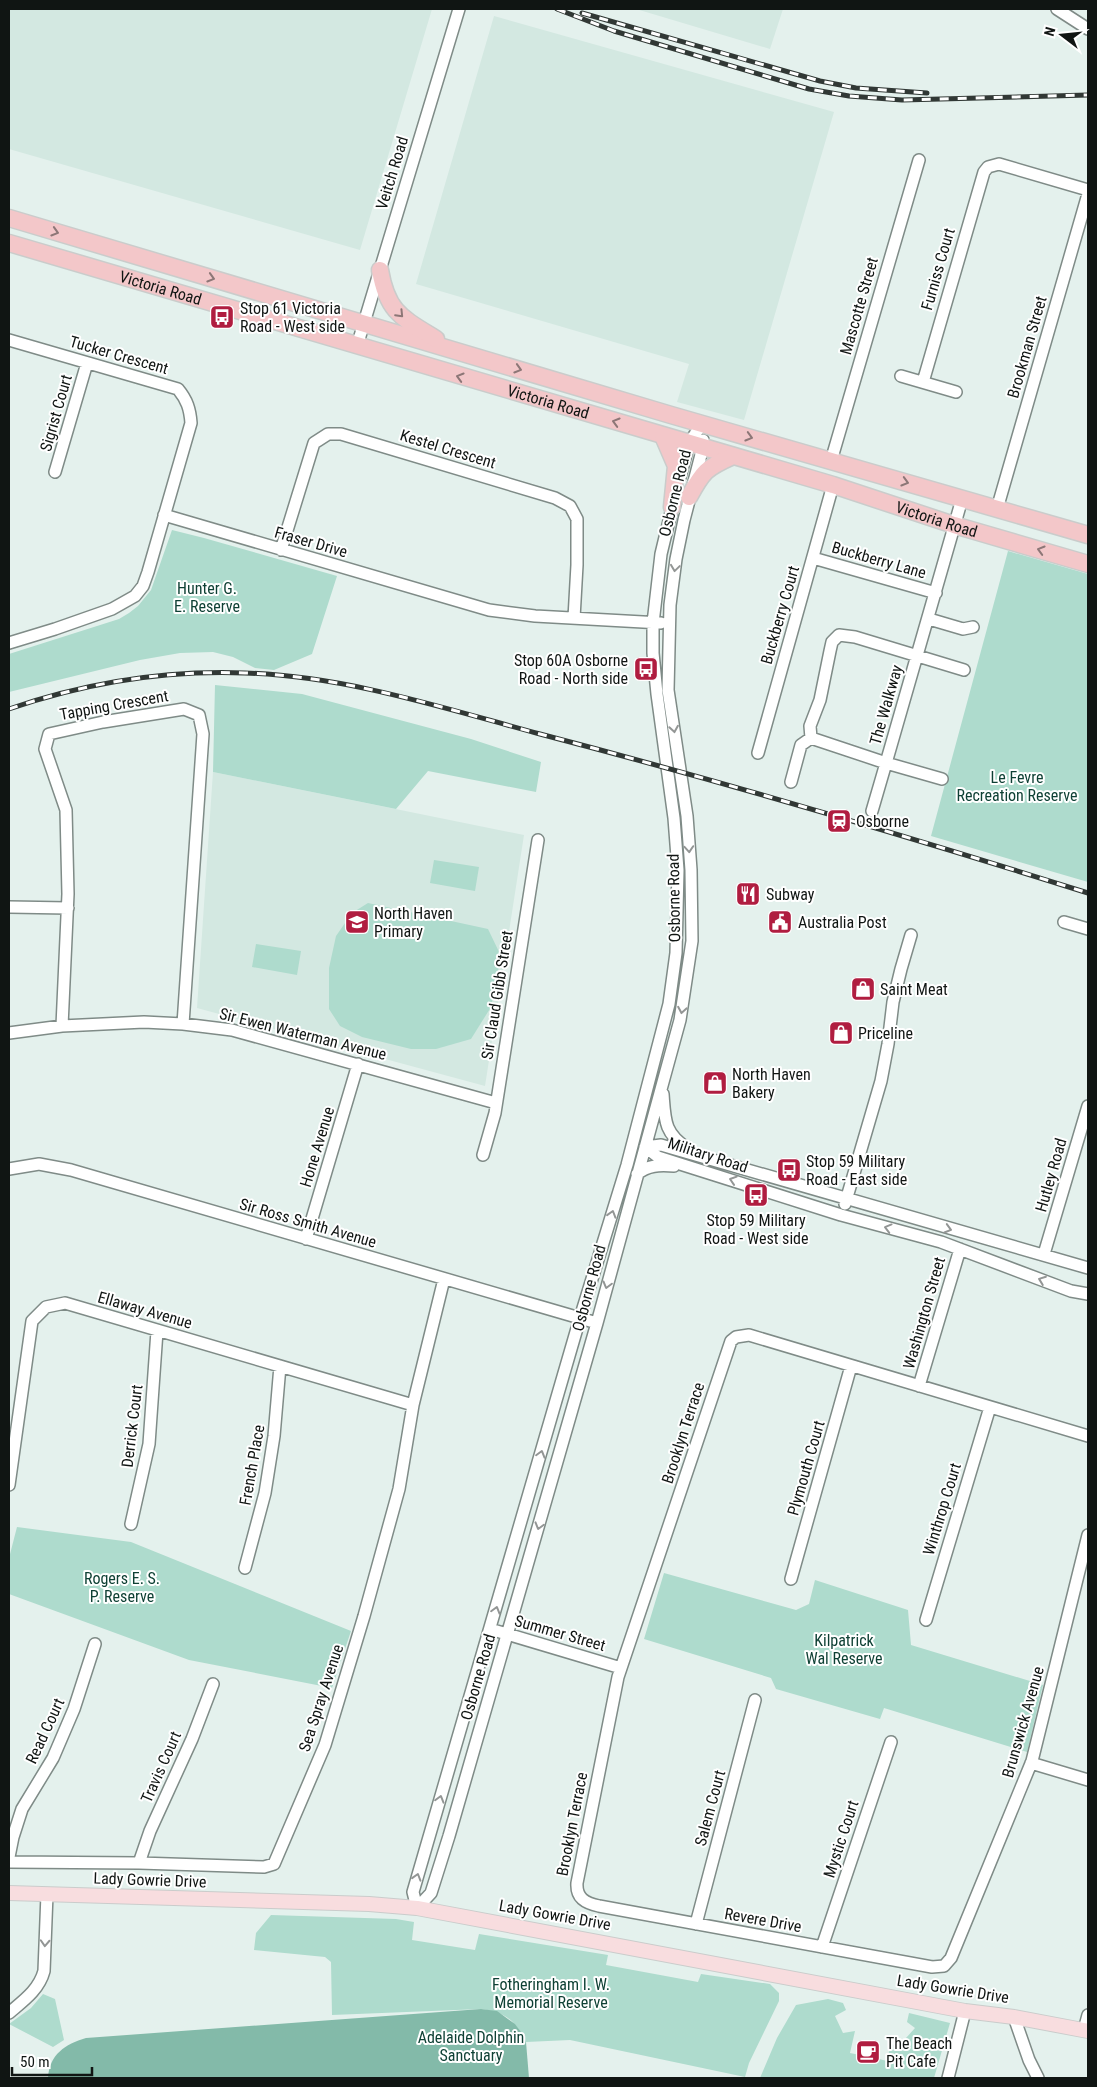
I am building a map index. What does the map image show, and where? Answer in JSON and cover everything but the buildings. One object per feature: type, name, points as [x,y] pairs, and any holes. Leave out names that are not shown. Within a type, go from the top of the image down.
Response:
[{"type":"highway","name":"Victoria Road","points":[[9,218],[702,424],[1088,536]]},
{"type":"highway","name":"Victoria Road","points":[[9,243],[833,485],[954,525],[1088,564]]},
{"type":"highway","points":[[380,270],[384,291],[405,320],[455,350]]},
{"type":"highway","points":[[663,436],[676,466],[672,507]]},
{"type":"highway","points":[[689,497],[707,469],[733,456]]},
{"type":"main road","name":"Lady Gowrie Drive","points":[[9,1893],[369,1904],[417,1908],[965,2011],[1014,2017],[1086,2030]]},
{"type":"street","name":"Veitch Road","points":[[357,346],[459,9]]},
{"type":"street","points":[[1057,9],[1088,29]]},
{"type":"street","name":"Mascotte Street","points":[[831,461],[919,160]]},
{"type":"street","name":"Furniss Court","points":[[923,382],[981,177],[988,167],[999,164],[1088,190]]},
{"type":"street","name":"Brookman Street","points":[[997,509],[1088,194]]},
{"type":"street","name":"Tucker Crescent","points":[[9,340],[178,389],[186,399],[190,412],[190,423],[164,515]]},
{"type":"street","name":"Sigrist Court","points":[[56,472],[88,363]]},
{"type":"street","points":[[901,376],[956,392]]},
{"type":"street","name":"Osborne Road","points":[[417,1908],[413,1892],[580,1318],[627,1165],[669,1004],[676,953],[678,870],[674,818],[657,694],[653,653],[653,623],[661,554],[672,507],[702,424]]},
{"type":"street","name":"Kestel Crescent","points":[[281,550],[314,443],[328,434],[341,434],[555,498],[570,506],[577,519],[574,618]]},
{"type":"street","name":"Osborne Road","points":[[417,1908],[430,1893],[508,1634],[680,1020],[692,940],[687,816],[668,690],[669,623],[676,559],[689,497],[696,445]]},
{"type":"street","name":"Buckberry Court","points":[[758,753],[833,485]]},
{"type":"street","name":"The Walkway","points":[[918,656],[844,635],[835,637],[830,651],[820,700],[810,726],[811,738],[886,763],[918,656],[929,619],[962,499]]},
{"type":"street","points":[[9,642],[104,612],[135,596],[148,572],[164,515]]},
{"type":"street","name":"Fraser Drive","points":[[164,515],[489,610],[535,616],[669,623]]},
{"type":"street","name":"Buckberry Lane","points":[[813,558],[936,593]]},
{"type":"street","points":[[929,619],[963,628],[973,627]]},
{"type":"street","points":[[918,656],[964,670]]},
{"type":"street","name":"Tapping Crescent","points":[[62,1026],[68,908],[66,810],[45,749],[49,734],[103,722],[184,709],[199,715],[203,734],[183,1024]]},
{"type":"street","points":[[791,782],[801,745],[811,738]]},
{"type":"street","points":[[872,811],[886,763],[942,779]]},
{"type":"street","name":"Sir Claud Gibb Street","points":[[483,1155],[496,1103],[538,840]]},
{"type":"street","points":[[9,907],[68,908]]},
{"type":"street","points":[[676,953],[692,940],[678,921]]},
{"type":"street","points":[[1064,922],[1088,928]]},
{"type":"street","points":[[841,1215],[881,1081],[900,969],[912,935]]},
{"type":"street","name":"Sir Ewen Waterman Avenue","points":[[9,1033],[62,1026],[144,1022],[183,1024],[232,1030],[496,1103]]},
{"type":"street","name":"Hone Avenue","points":[[306,1239],[358,1064]]},
{"type":"street","points":[[662,1084],[665,1122],[670,1134],[676,1141],[700,1156]]},
{"type":"street","name":"Hutley Road","points":[[1044,1254],[1088,1106]]},
{"type":"street","points":[[627,1165],[644,1147],[638,1122]]},
{"type":"street","name":"Military Road","points":[[644,1147],[661,1145],[1088,1268]]},
{"type":"street","name":"Military Road","points":[[644,1147],[658,1157],[841,1215],[941,1242],[1071,1291],[1088,1294]]},
{"type":"street","name":"Sir Ross Smith Avenue","points":[[9,1169],[39,1164],[71,1170],[596,1323]]},
{"type":"street","points":[[637,1174],[645,1168],[652,1166],[695,1168]]},
{"type":"street","name":"Washington Street","points":[[920,1386],[960,1249]]},
{"type":"street","name":"Sea Spray Avenue","points":[[9,1862],[139,1863],[264,1867],[274,1864],[324,1745],[364,1616],[399,1489],[413,1405],[444,1279]]},
{"type":"street","name":"Ellaway Avenue","points":[[9,1485],[32,1321],[46,1307],[65,1303],[413,1405]]},
{"type":"street","name":"Derrick Court","points":[[130,1524],[149,1444],[157,1331]]},
{"type":"street","name":"Brooklyn Terrace","points":[[579,1896],[577,1883],[621,1668],[731,1341],[736,1337],[749,1335],[1088,1436]]},
{"type":"street","name":"French Place","points":[[245,1568],[265,1493],[274,1436],[280,1366]]},
{"type":"street","name":"Plymouth Court","points":[[791,1579],[852,1366]]},
{"type":"street","name":"Winthrop Court","points":[[926,1620],[990,1407]]},
{"type":"street","name":"Brunswick Avenue","points":[[944,1966],[951,1958],[1031,1763],[1088,1535]]},
{"type":"street","name":"Summer Street","points":[[490,1629],[621,1668]]},
{"type":"street","name":"Read Court","points":[[9,1857],[22,1809],[53,1758],[74,1709],[95,1644]]},
{"type":"street","name":"Travis Court","points":[[139,1863],[150,1831],[192,1739],[213,1684]]},
{"type":"street","name":"Salem Court","points":[[696,1924],[755,1700]]},
{"type":"street","name":"Mystic Court","points":[[822,1947],[891,1742]]},
{"type":"street","points":[[1031,1763],[1088,1780]]},
{"type":"street","points":[[9,2013],[36,1990],[42,1981],[47,1894]]},
{"type":"street","name":"Revere Drive","points":[[579,1896],[589,1904],[932,1968],[944,1966]]},
{"type":"street","points":[[948,2078],[965,2011]]},
{"type":"street","points":[[1086,2030],[1088,2015]]},
{"type":"street","points":[[1014,2017],[1029,2060],[1038,2078]]},
{"type":"shaded area","points":[[9,9],[432,9],[360,250],[9,149]]},
{"type":"shaded area","points":[[636,9],[783,9],[770,49]]},
{"type":"shaded area","points":[[494,16],[834,112],[744,420],[677,402],[689,364],[416,284]]},
{"type":"shaded area","name":"North Haven Primary","points":[[213,772],[524,835],[485,1086],[197,1008]]},
{"type":"shaded area","name":"Adelaide Dolphin Sanctuary","points":[[481,2009],[497,2011],[515,2024],[521,2032],[526,2042],[529,2078],[48,2078],[51,2063],[55,2057],[65,2047],[86,2038]]},
{"type":"green space","name":"Hunter G. E. Reserve","points":[[172,530],[337,576],[312,654],[274,670],[255,668],[233,657],[213,652],[180,653],[140,660],[9,692],[9,654],[119,619],[138,606],[151,590]]},
{"type":"green space","name":"Le Fevre Recreation Reserve","points":[[1008,551],[1088,574],[1088,882],[931,836]]},
{"type":"green space","points":[[215,685],[302,694],[471,739],[541,762],[536,792],[428,771],[396,809],[213,772]]},
{"type":"green space","points":[[434,860],[479,867],[475,891],[430,883]]},
{"type":"green space","points":[[368,903],[488,929],[501,956],[491,1007],[471,1039],[436,1049],[411,1049],[362,1037],[340,1026],[329,1009],[329,968],[336,936],[352,913]]},
{"type":"green space","points":[[256,944],[301,951],[297,975],[252,967]]},
{"type":"green space","name":"Rogers E. S. P. Reserve","points":[[17,1527],[131,1542],[351,1631],[332,1688],[189,1660],[9,1594],[9,1558]]},
{"type":"green space","name":"Kilpatrick Wal Reserve","points":[[664,1573],[796,1610],[809,1604],[815,1580],[908,1610],[911,1645],[1043,1685],[1027,1752],[884,1708],[880,1719],[776,1689],[771,1678],[644,1639]]},
{"type":"green space","name":"Fotheringham I. W. Memorial Reserve","points":[[271,1915],[396,1919],[414,1922],[412,1940],[475,1950],[479,1934],[608,1955],[606,1965],[698,1982],[701,1974],[770,1984],[779,1993],[779,2001],[749,2063],[745,2077],[570,2040],[526,2042],[518,2028],[508,2018],[489,2010],[332,2015],[331,1962],[325,1957],[254,1950],[256,1933]]},
{"type":"green space","points":[[43,1994],[55,1999],[64,2040],[53,2047],[9,2024],[31,2008]]},
{"type":"green space","points":[[828,1999],[843,2003],[846,2010],[835,2016],[843,2033],[855,2031],[850,2053],[860,2055],[859,2061],[873,2064],[875,2058],[887,2061],[891,2043],[897,2048],[915,2028],[907,2022],[909,2013],[950,2023],[934,2078],[760,2078],[777,2038],[796,2005]]},
{"type":"railway","points":[[557,9],[614,31],[809,89],[849,96],[902,100],[1088,95]]},
{"type":"railway","points":[[582,13],[820,81],[856,88],[927,93]]},
{"type":"railway","points":[[9,709],[96,685],[155,676],[245,673],[283,675],[320,680],[431,704],[747,790],[1088,893]]},
{"type":"place","name":"Stop 61 Victoria Road - West side","points":[[222,317]]},
{"type":"place","name":"Stop 60A Osborne Road - North side","points":[[646,669]]},
{"type":"place","name":"Osborne","points":[[839,821]]},
{"type":"place","name":"Subway","points":[[748,894]]},
{"type":"place","name":"North Haven Primary","points":[[357,922]]},
{"type":"place","name":"Australia Post","points":[[780,922]]},
{"type":"place","name":"Saint Meat","points":[[863,989]]},
{"type":"place","name":"Priceline","points":[[841,1033]]},
{"type":"place","name":"North Haven Bakery","points":[[715,1083]]},
{"type":"place","name":"Stop 59 Military Road - East side","points":[[789,1170]]},
{"type":"place","name":"Stop 59 Military Road - West side","points":[[756,1195]]},
{"type":"place","name":"The Beach Pit Cafe","points":[[868,2052]]}]
